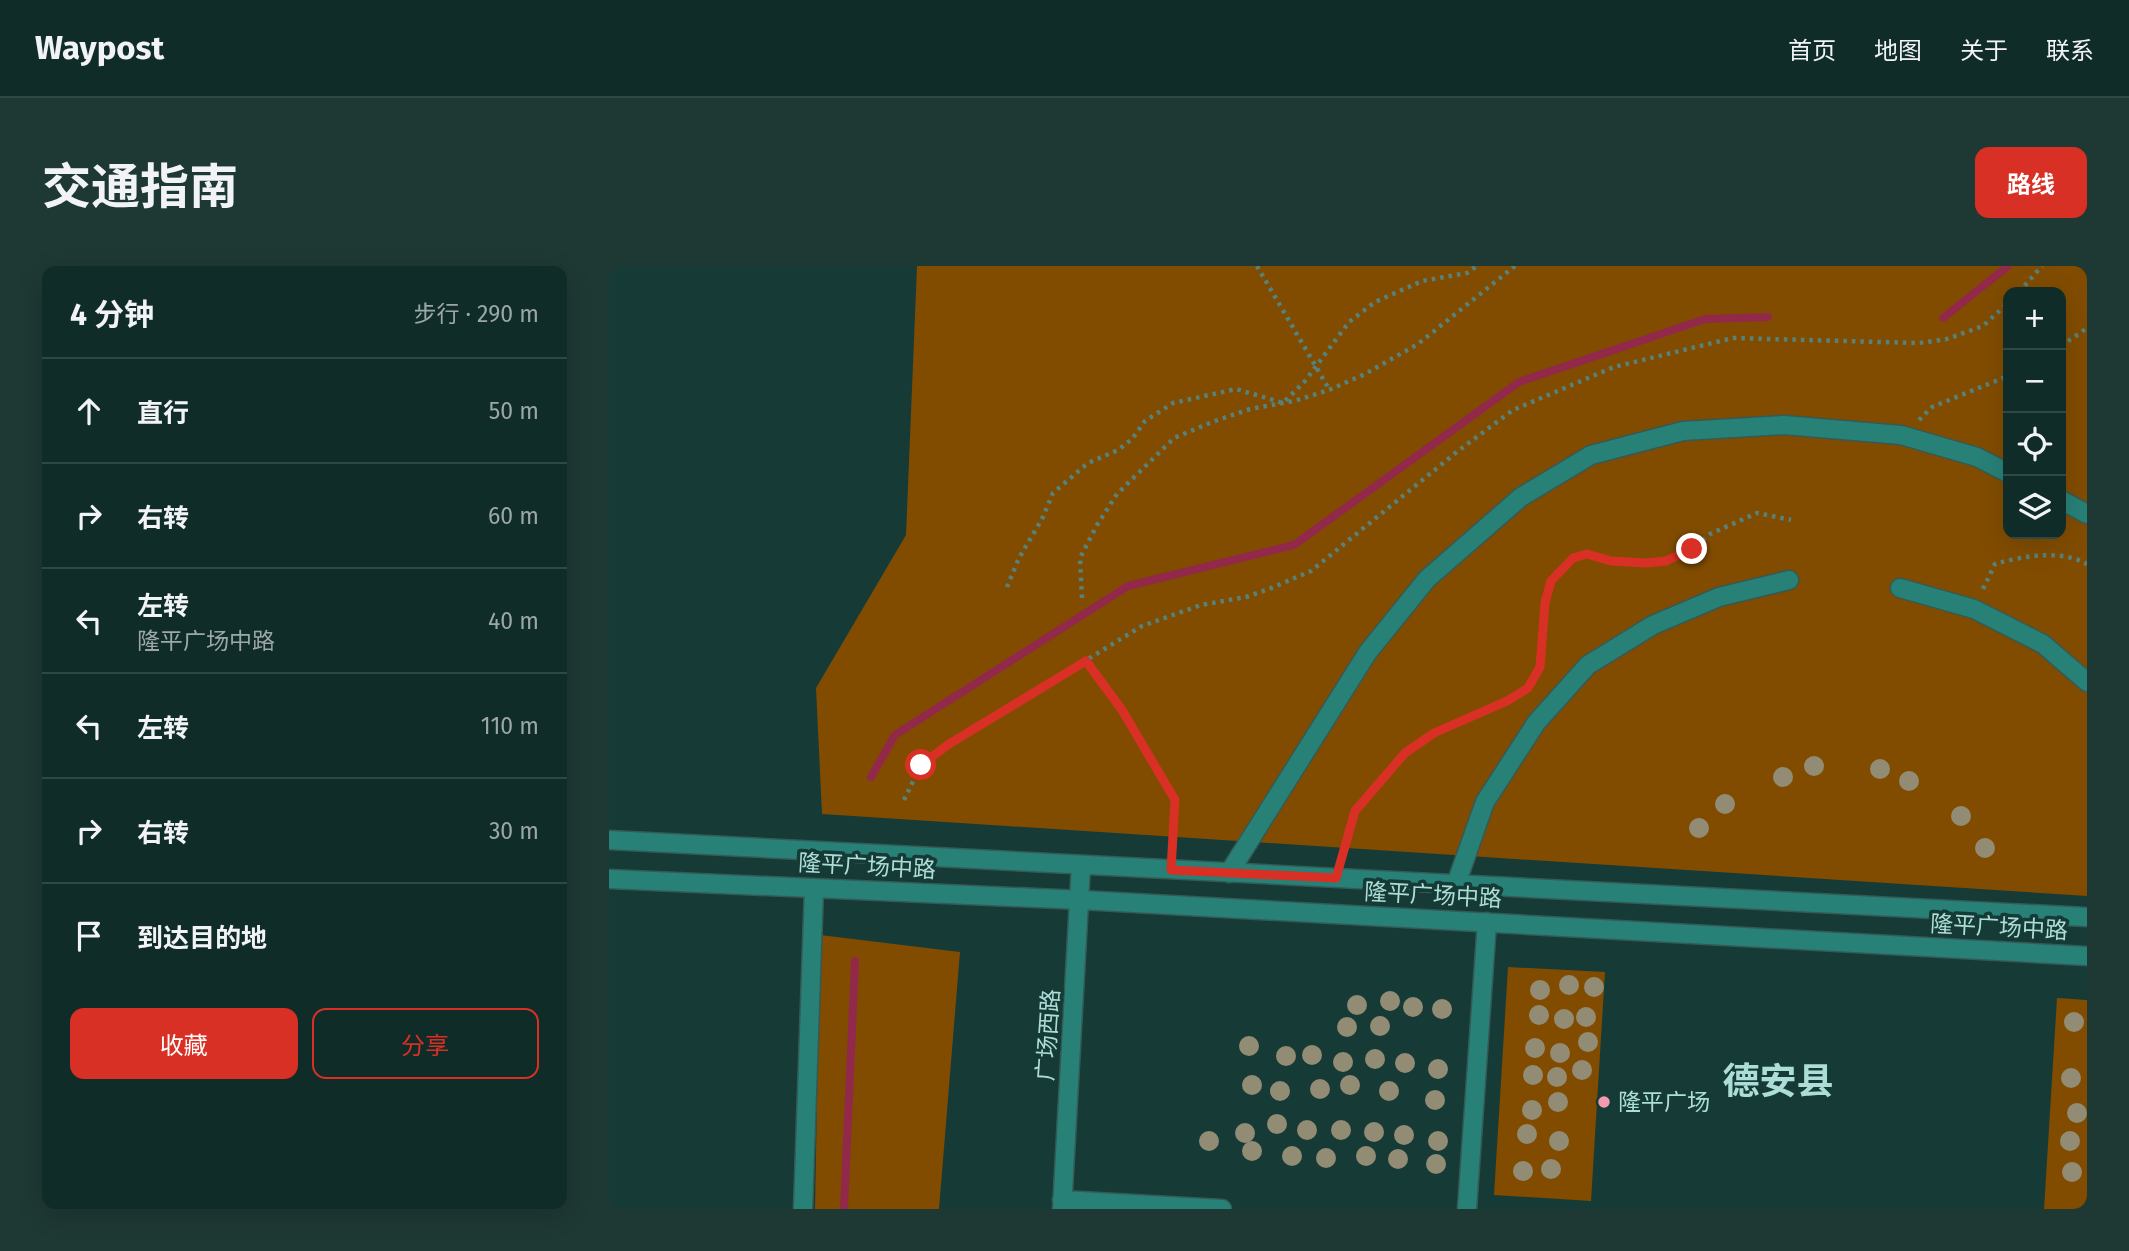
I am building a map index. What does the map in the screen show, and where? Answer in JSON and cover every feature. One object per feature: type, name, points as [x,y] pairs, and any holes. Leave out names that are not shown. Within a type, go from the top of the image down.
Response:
[{"type":"street","points":[[1229,873],[1368,652],[1427,579],[1521,497],[1591,456],[1683,432],[1784,425],[1901,436],[1977,457],[2003,470]]},
{"type":"street","points":[[2066,503],[2087,514]]},
{"type":"street","points":[[1456,884],[1485,802],[1536,723],[1588,665],[1653,625],[1719,597],[1789,580]]},
{"type":"street","points":[[1900,588],[1974,609],[2043,644],[2087,682]]},
{"type":"street","name":"隆平广场中路","points":[[609,840],[2087,917]]},
{"type":"street","name":"广场西路","points":[[1062,1205],[1081,865]]},
{"type":"street","name":"隆平广场中路","points":[[609,879],[1080,900],[2087,956]]},
{"type":"street","points":[[803,1209],[814,888]]},
{"type":"street","points":[[1468,1209],[1487,922]]},
{"type":"street","points":[[1062,1205],[1222,1209]]},
{"type":"path","points":[[1257,266],[1329,390]]},
{"type":"path","points":[[1283,403],[1305,381],[1349,322],[1375,302],[1422,281],[1468,273],[1477,266]]},
{"type":"path","points":[[1082,598],[1080,558],[1097,525],[1117,494],[1174,438],[1250,409],[1329,390],[1365,374],[1418,344],[1515,266]]},
{"type":"path","points":[[2023,287],[2042,266]]},
{"type":"path","points":[[904,800],[921,765],[949,744],[1142,626],[1201,605],[1246,597],[1311,571],[1458,451],[1513,410],[1613,367],[1733,338],[1919,343],[1947,339],[1983,326],[2003,308]]},
{"type":"path","points":[[2066,343],[2087,328]]},
{"type":"path","points":[[1901,436],[1933,407],[2003,378]]},
{"type":"path","points":[[1007,587],[1053,493],[1088,463],[1118,450],[1132,439],[1145,421],[1173,403],[1236,389],[1283,403]]},
{"type":"path","points":[[1336,878],[1355,811],[1405,753],[1434,733],[1507,701],[1528,688],[1540,667],[1545,603],[1551,581],[1573,558],[1587,554],[1611,561],[1666,561],[1692,549],[1710,534],[1757,513],[1791,520]]},
{"type":"path","points":[[1974,609],[1995,564],[2024,556],[2081,560],[2087,564]]},
{"type":"path","points":[[1086,661],[1122,710],[1175,800],[1171,870]]},
{"type":"shaded area","points":[[917,266],[2087,266],[2087,896],[822,814],[816,688],[906,535]]},
{"type":"shaded area","points":[[820,935],[960,952],[939,1209],[815,1209]]},
{"type":"shaded area","points":[[1508,967],[1605,972],[1591,1201],[1494,1195]]},
{"type":"shaded area","points":[[2057,998],[2087,1000],[2087,1209],[2044,1209]]},
{"type":"waterway","points":[[1943,318],[2008,266]]},
{"type":"waterway","points":[[871,777],[895,735],[1128,586],[1294,545],[1519,382],[1705,319],[1768,317]]},
{"type":"waterway","points":[[844,1209],[855,961]]},
{"type":"place","name":"隆平广场","points":[[1604,1102]]},
{"type":"district","name":"德安县","points":[[1778,1081]]},
{"type":"route","points":[[921,765],[949,744],[1086,661],[1122,710],[1175,800],[1171,870],[1336,878],[1355,811],[1405,753],[1434,733],[1507,701],[1528,688],[1540,667],[1545,603],[1551,581],[1573,558],[1587,554],[1611,561],[1646,563],[1666,561],[1692,549]]}]
